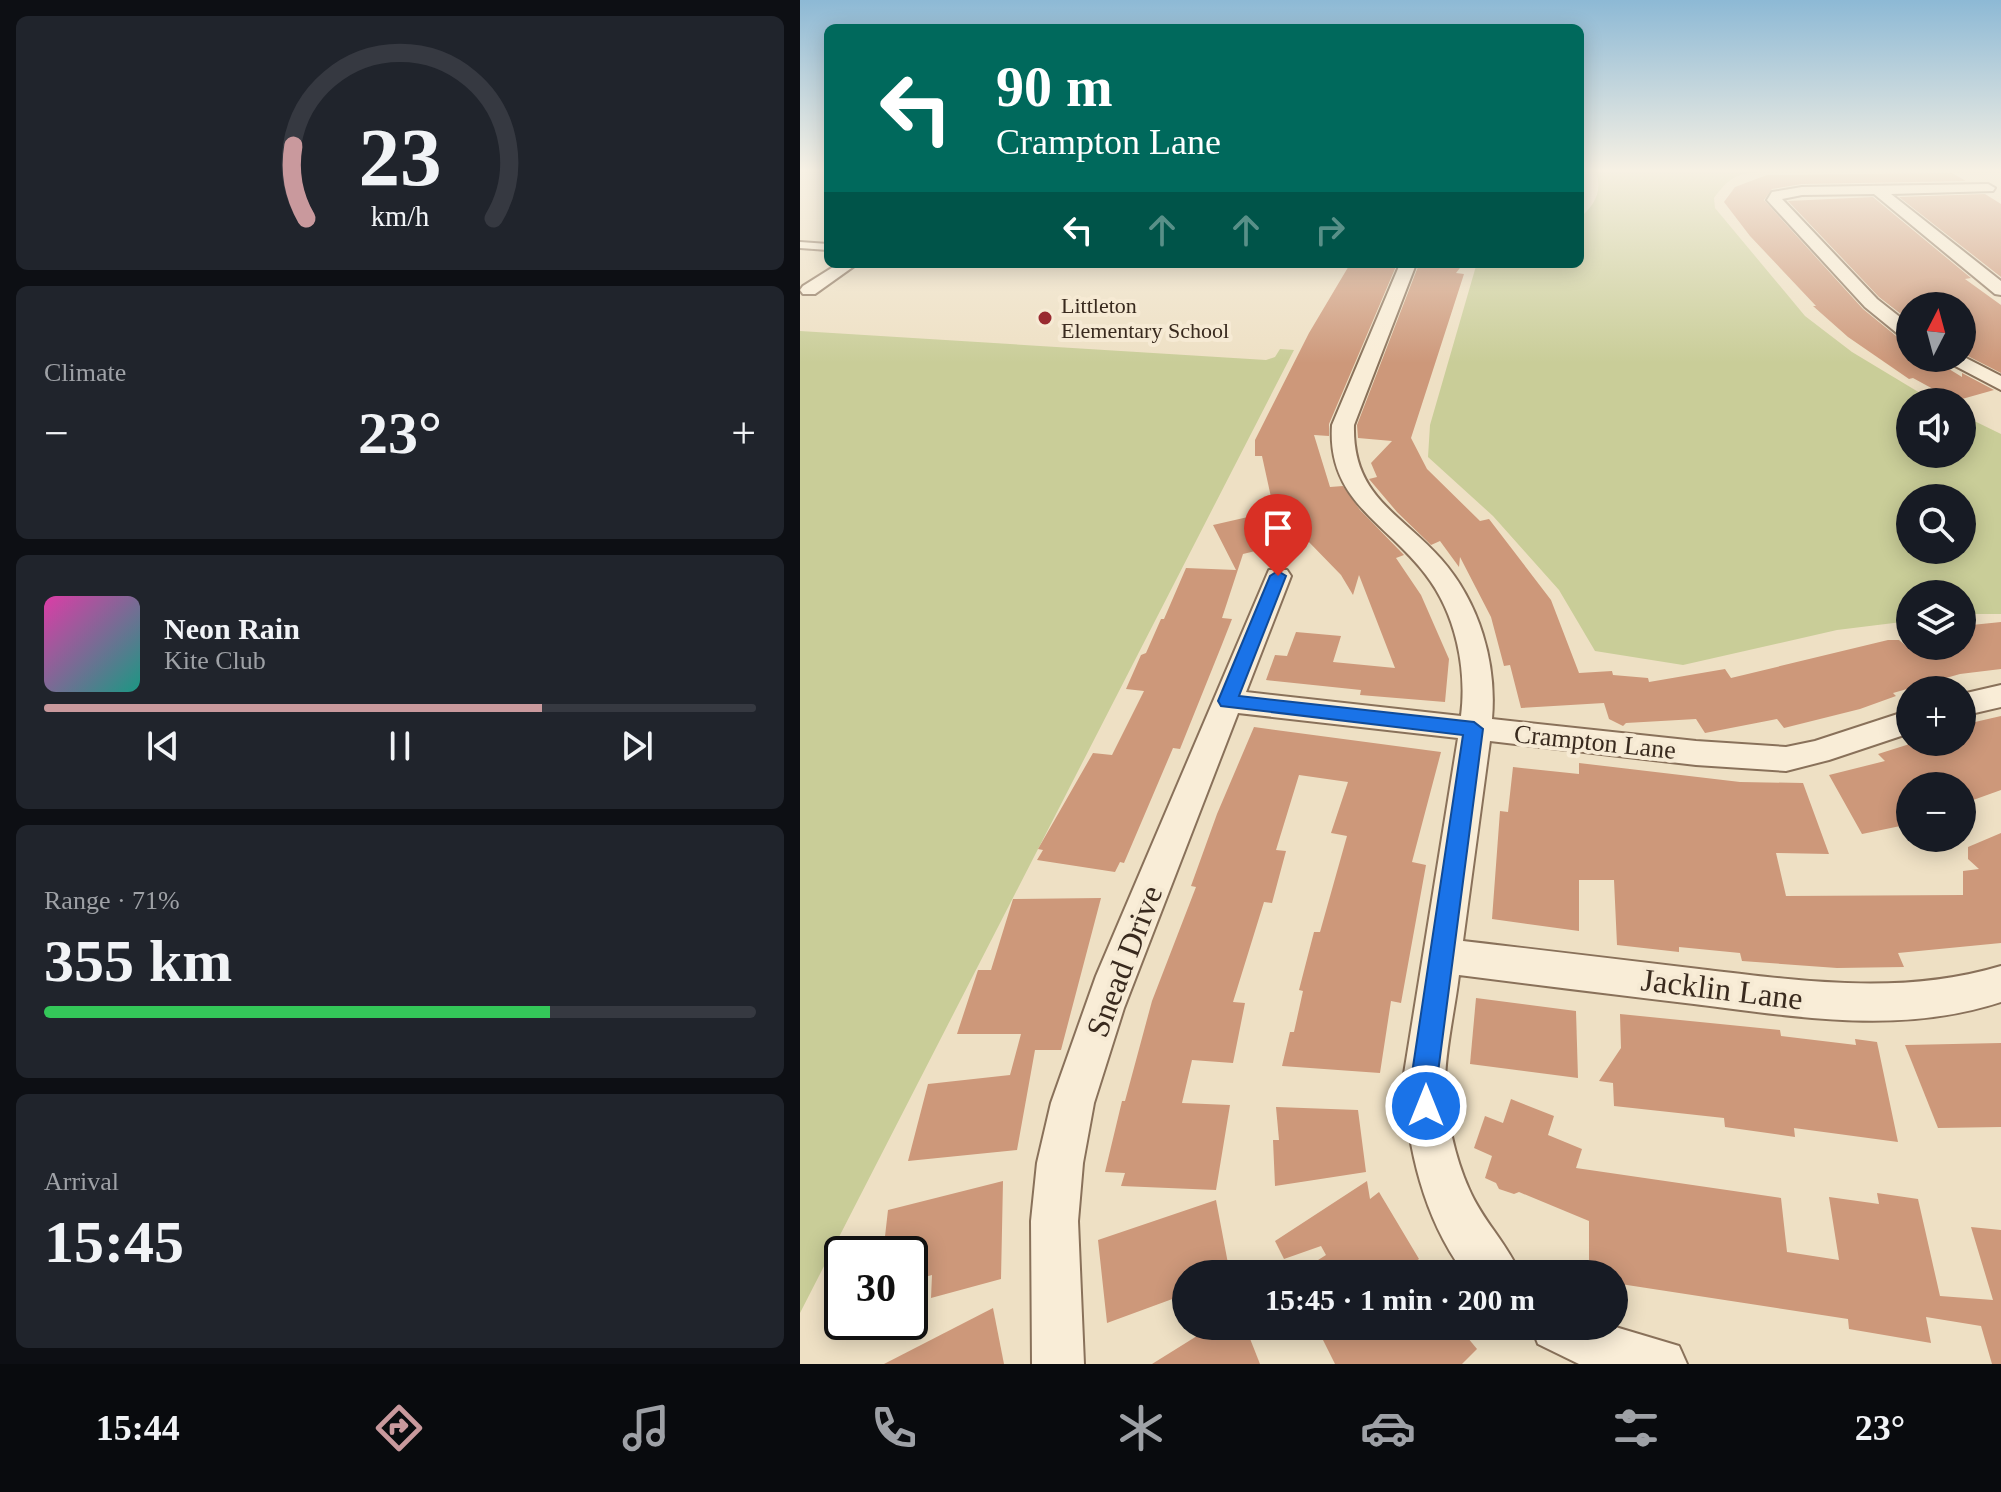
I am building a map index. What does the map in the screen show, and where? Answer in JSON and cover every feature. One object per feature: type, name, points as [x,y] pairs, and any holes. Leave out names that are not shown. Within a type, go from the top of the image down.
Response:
[{"type":"street","points":[[1808,236],[1871,303],[1896,323]]},
{"type":"street","points":[[1934,236],[2001,290]]},
{"type":"street","points":[[809,290],[843,268]]},
{"type":"street","points":[[1406,268],[1343,425],[1341,453],[1344,467],[1360,494],[1432,564],[1455,601],[1477,666],[1474,729],[1424,1080],[1428,1133],[1443,1189],[1469,1243],[1483,1260]]},
{"type":"street","points":[[1976,371],[2001,384]]},
{"type":"street","name":"Snead Drive","points":[[1058,1364],[1054,1272],[1057,1186],[1065,1134],[1078,1086],[1120,965],[1278,576]]},
{"type":"street","points":[[1976,702],[2001,696]]},
{"type":"street","name":"Crampton Lane","points":[[1227,701],[1696,753],[1786,759],[1818,752],[1896,726]]},
{"type":"street","name":"Jacklin Lane","points":[[1442,956],[1826,1002],[1908,1003],[1982,991],[2001,984]]},
{"type":"street","points":[[1585,1340],[1610,1352],[1661,1364]]},
{"type":"lane","points":[[800,245],[824,247]]},
{"type":"green space","points":[[1584,236],[1738,236],[1805,316],[1852,352],[1912,388],[1896,388],[1896,468],[1976,468],[1976,422],[2001,434],[2001,614],[1976,614],[1976,580],[1896,580],[1896,623],[1837,630],[1683,665],[1595,651],[1559,590],[1493,516],[1428,457],[1430,425],[1475,268],[1584,268]]},
{"type":"green space","points":[[800,331],[1266,360],[1275,357],[1280,349],[1294,350],[839,1236],[824,1236],[824,1266],[800,1313]]},
{"type":"building","points":[[1750,236],[1796,236],[1863,309],[1896,336],[1896,370],[1848,337],[1813,306],[1816,306]]},
{"type":"building","points":[[1821,236],[1920,236],[1971,278],[1965,279],[2001,305],[2001,373],[1976,360],[1976,292],[1896,292],[1896,310],[1879,297]]},
{"type":"building","points":[[1948,236],[2001,236],[2001,277]]},
{"type":"building","points":[[1348,268],[1395,268],[1329,424],[1329,436],[1314,435],[1330,487],[1343,486],[1360,510],[1404,555],[1396,558],[1421,595],[1449,659],[1445,702],[1360,695],[1361,690],[1266,680],[1275,655],[1287,656],[1296,632],[1341,636],[1333,662],[1395,668],[1359,575],[1353,595],[1341,575],[1306,539],[1243,554],[1222,618],[1232,619],[1180,749],[1173,748],[1124,863],[1120,862],[1115,872],[1037,860],[1043,850],[1038,849],[1093,753],[1112,755],[1144,691],[1126,689],[1141,655],[1146,653],[1161,619],[1164,619],[1186,568],[1236,570],[1213,525],[1274,511],[1262,456],[1255,456],[1255,440],[1309,333]]},
{"type":"building","points":[[1417,268],[1460,268],[1456,273],[1464,274],[1411,438],[1427,469],[1480,521],[1489,519],[1551,600],[1579,673],[1612,671],[1613,675],[1648,678],[1649,682],[1725,669],[1731,678],[1888,640],[1896,640],[1896,660],[1976,660],[1976,625],[2001,622],[2001,669],[1953,676],[1896,676],[1896,692],[1893,693],[1896,696],[1860,709],[1784,728],[1777,719],[1705,733],[1696,719],[1626,723],[1623,726],[1609,719],[1604,703],[1521,708],[1510,665],[1504,666],[1491,617],[1460,557],[1459,567],[1440,541],[1431,545],[1369,479],[1377,477],[1371,463],[1392,441],[1358,438],[1357,425]]},
{"type":"building","points":[[1899,372],[1954,372],[1962,377],[1962,373],[1994,390],[1976,395],[1976,388],[1931,388],[1913,378],[1909,379]]},
{"type":"building","points":[[2001,716],[2001,790],[1976,799],[1976,772],[1896,772],[1896,827],[1862,834],[1829,775],[1885,761],[1878,754],[1896,748],[1896,756],[1976,756],[1976,722]]},
{"type":"building","points":[[1254,727],[1441,752],[1412,862],[1426,865],[1401,1003],[1391,1001],[1380,1073],[1282,1066],[1290,1032],[1294,1032],[1303,991],[1299,990],[1314,932],[1320,932],[1347,836],[1331,833],[1348,782],[1299,775],[1276,850],[1286,851],[1272,903],[1264,902],[1233,1002],[1245,1003],[1233,1063],[1192,1060],[1182,1103],[1230,1105],[1216,1190],[1121,1186],[1125,1173],[1105,1172],[1122,1101],[1125,1101],[1152,1001],[1196,887],[1191,886]]},
{"type":"building","points":[[1579,763],[1740,782],[1803,783],[1829,854],[1776,853],[1786,896],[1963,895],[1963,871],[1979,869],[1968,859],[1968,852],[1976,852],[1976,844],[2001,833],[2001,943],[1898,953],[1904,967],[1837,968],[1742,961],[1740,953],[1679,947],[1679,952],[1617,945],[1614,880],[1579,880],[1579,931],[1492,919],[1500,811],[1508,812],[1513,767],[1579,774]]},
{"type":"building","points":[[1101,898],[1061,1050],[1035,1050],[1017,1150],[908,1161],[928,1084],[1010,1075],[1021,1034],[957,1034],[978,970],[991,970],[1013,899]]},
{"type":"building","points":[[1476,998],[1576,1011],[1578,1078],[1470,1064]]},
{"type":"building","points":[[1620,1014],[1780,1030],[1781,1036],[1856,1045],[1855,1039],[1877,1042],[1898,1142],[1794,1128],[1795,1137],[1725,1127],[1724,1118],[1614,1106],[1613,1083],[1599,1081],[1621,1048]]},
{"type":"building","points":[[2001,1043],[2001,1127],[1938,1128],[1905,1045]]},
{"type":"building","points":[[1511,1099],[1554,1116],[1548,1135],[1582,1149],[1576,1168],[1781,1198],[1787,1252],[1839,1260],[1829,1197],[1879,1204],[1877,1193],[1918,1199],[1940,1296],[1993,1300],[1971,1227],[2001,1230],[2001,1364],[1992,1364],[1981,1326],[1926,1317],[1931,1343],[1849,1329],[1848,1319],[1628,1285],[1628,1260],[1589,1260],[1589,1221],[1519,1192],[1514,1194],[1499,1189],[1496,1183],[1485,1178],[1492,1156],[1474,1148],[1485,1116],[1503,1123]]},
{"type":"building","points":[[1276,1107],[1358,1110],[1366,1172],[1275,1186],[1273,1140],[1279,1140]]},
{"type":"building","points":[[1003,1181],[1001,1279],[931,1298],[928,1236],[885,1236],[888,1210]]},
{"type":"building","points":[[1367,1181],[1370,1199],[1379,1192],[1419,1259],[1318,1260],[1326,1255],[1321,1246],[1284,1259],[1275,1241]]},
{"type":"building","points":[[1216,1200],[1227,1260],[1172,1260],[1172,1299],[1107,1323],[1098,1240]]},
{"type":"building","points":[[993,1308],[1004,1364],[884,1364]]},
{"type":"building","points":[[1191,1340],[1251,1340],[1260,1364],[1152,1364]]},
{"type":"building","points":[[1323,1340],[1470,1340],[1477,1349],[1462,1364],[1335,1364]]},
{"type":"place","name":"Littleton Elementary School","points":[[1045,318]]},
{"type":"route","points":[[1278,576],[1227,701],[1474,729],[1424,1080],[1426,1106]]}]
